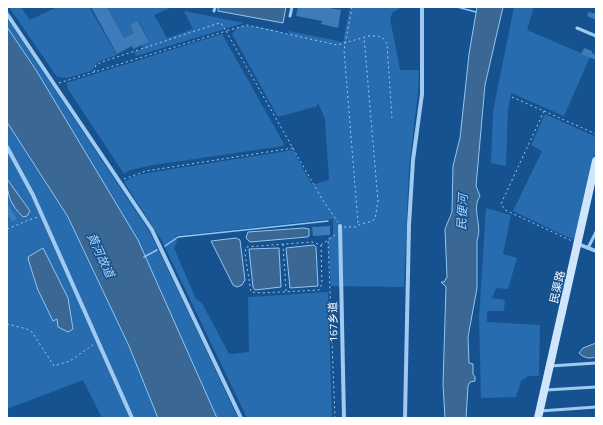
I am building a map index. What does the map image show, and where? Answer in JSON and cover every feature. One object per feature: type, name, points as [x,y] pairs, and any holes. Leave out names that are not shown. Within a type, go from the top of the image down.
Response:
[{"type":"street","points":[[405,418],[409,225],[413,160],[422,94],[422,7]]},
{"type":"street","points":[[7,14],[120,182],[159,244],[241,418]]},
{"type":"street","points":[[7,147],[17,162],[43,216],[132,418]]},
{"type":"street","name":"民渠路","points":[[539,414],[596,161]]},
{"type":"street","name":"167乡道","points":[[340,226],[344,418]]},
{"type":"street","points":[[578,244],[596,252]]},
{"type":"lane","points":[[290,16],[292,7]]},
{"type":"lane","points":[[578,28],[596,36]]},
{"type":"lane","points":[[588,248],[596,232]]},
{"type":"lane","points":[[550,366],[596,364]]},
{"type":"lane","points":[[544,390],[596,387]]},
{"type":"lane","points":[[539,414],[596,407]]},
{"type":"path","points":[[352,7],[344,62],[358,224]]},
{"type":"path","points":[[94,72],[96,65],[102,62],[221,23],[340,226],[356,227],[358,224],[367,223],[374,219],[378,201],[364,37]]},
{"type":"path","points":[[55,84],[248,25],[337,45],[364,37],[378,36],[387,44],[392,118]]},
{"type":"path","points":[[512,97],[596,134]]},
{"type":"path","points":[[544,111],[501,204],[509,212],[578,244]]},
{"type":"path","points":[[120,182],[130,175],[146,171],[294,148]]},
{"type":"path","points":[[7,229],[26,220],[43,216]]},
{"type":"path","points":[[321,245],[340,233]]},
{"type":"path","points":[[328,240],[335,418]]},
{"type":"path","points":[[312,242],[321,245],[320,288],[286,292],[251,292],[245,250],[248,246],[312,242]]},
{"type":"path","points":[[283,244],[286,292]]},
{"type":"path","points":[[7,324],[28,329],[32,332],[54,366],[70,361],[98,342]]},
{"type":"shaded area","points":[[9,7],[21,7],[30,20],[57,7],[89,7],[117,55],[98,62],[91,71],[67,78],[57,77]]},
{"type":"shaded area","points":[[107,7],[170,8],[154,15],[167,38],[193,29],[184,11],[244,23],[136,56],[134,52],[143,49],[142,45],[149,42],[139,21],[130,25],[134,33],[124,38]]},
{"type":"shaded area","points":[[350,7],[402,7],[393,12],[390,18],[400,70],[419,70],[418,92],[409,169],[404,287],[331,286],[328,237],[333,236],[333,219],[175,236],[177,242],[174,248],[196,299],[202,303],[229,354],[249,352],[248,297],[328,292],[332,418],[247,418],[162,241],[124,182],[134,176],[148,173],[293,150],[312,185],[329,180],[325,119],[318,103],[317,106],[278,117],[232,34],[237,28],[242,26],[252,26],[289,35],[288,31],[343,42]]},
{"type":"shaded area","points":[[514,7],[534,7],[527,30],[590,57],[564,116],[511,93],[508,110],[506,166],[491,163],[493,111]]},
{"type":"shaded area","points":[[7,18],[151,234],[238,418],[216,418],[36,70],[7,27]]},
{"type":"shaded area","points":[[222,34],[284,144],[283,146],[153,165],[130,170],[124,174],[68,89],[66,83]]},
{"type":"shaded area","points":[[545,114],[596,137],[596,149],[576,241],[513,211],[542,151],[531,145]]},
{"type":"shaded area","points":[[7,122],[68,217],[129,346],[158,418],[102,418],[83,380],[7,409]]},
{"type":"shaded area","points":[[486,208],[511,215],[503,254],[517,258],[508,289],[496,288],[492,298],[505,300],[504,311],[487,311],[487,322],[540,325],[539,376],[528,376],[521,381],[516,397],[481,398],[479,318]]},
{"type":"water","points":[[218,7],[286,7],[283,23],[218,11]]},
{"type":"water","name":"民便河","points":[[477,7],[503,7],[485,85],[476,186],[480,196],[477,206],[479,229],[477,240],[477,288],[468,337],[469,363],[473,364],[475,381],[470,382],[468,386],[466,418],[445,418],[443,384],[446,287],[441,282],[444,282],[447,277],[445,229],[452,212],[453,166],[460,138],[469,54]]},
{"type":"water","name":"黄河故道","points":[[7,27],[36,70],[138,240],[217,418],[158,418],[129,346],[68,217],[7,122]]},
{"type":"water","points":[[7,179],[30,211],[27,216],[23,217],[10,200]]},
{"type":"water","points":[[304,228],[309,229],[309,236],[307,237],[250,242],[246,238],[248,232]]},
{"type":"water","points":[[236,238],[240,240],[245,280],[242,285],[237,287],[233,285],[211,241]]},
{"type":"water","points":[[314,245],[316,247],[318,286],[290,288],[286,248]]},
{"type":"water","points":[[43,248],[68,298],[73,329],[68,332],[58,327],[57,319],[53,321],[38,290],[29,262],[28,257]]},
{"type":"water","points":[[279,248],[281,287],[255,290],[253,287],[249,249]]},
{"type":"water","points":[[596,343],[596,357],[587,358],[579,353],[583,348]]},
{"type":"building","points":[[91,7],[107,7],[124,38],[134,33],[130,25],[138,21],[149,42],[133,49],[132,46],[117,54]]},
{"type":"building","points":[[298,7],[324,7],[341,10],[338,28],[321,24],[322,21],[296,16]]},
{"type":"building","points":[[589,12],[596,14],[596,20],[587,16]]},
{"type":"building","points":[[584,48],[592,51],[592,53],[596,55],[596,60],[581,54]]},
{"type":"building","points":[[7,203],[17,219],[12,222],[7,214]]},
{"type":"building","points":[[330,226],[330,235],[313,236],[312,227]]},
{"type":"waterway","points":[[457,7],[476,12]]},
{"type":"waterway","points":[[165,246],[178,237],[328,221]]},
{"type":"waterway","points":[[144,257],[157,250]]}]
